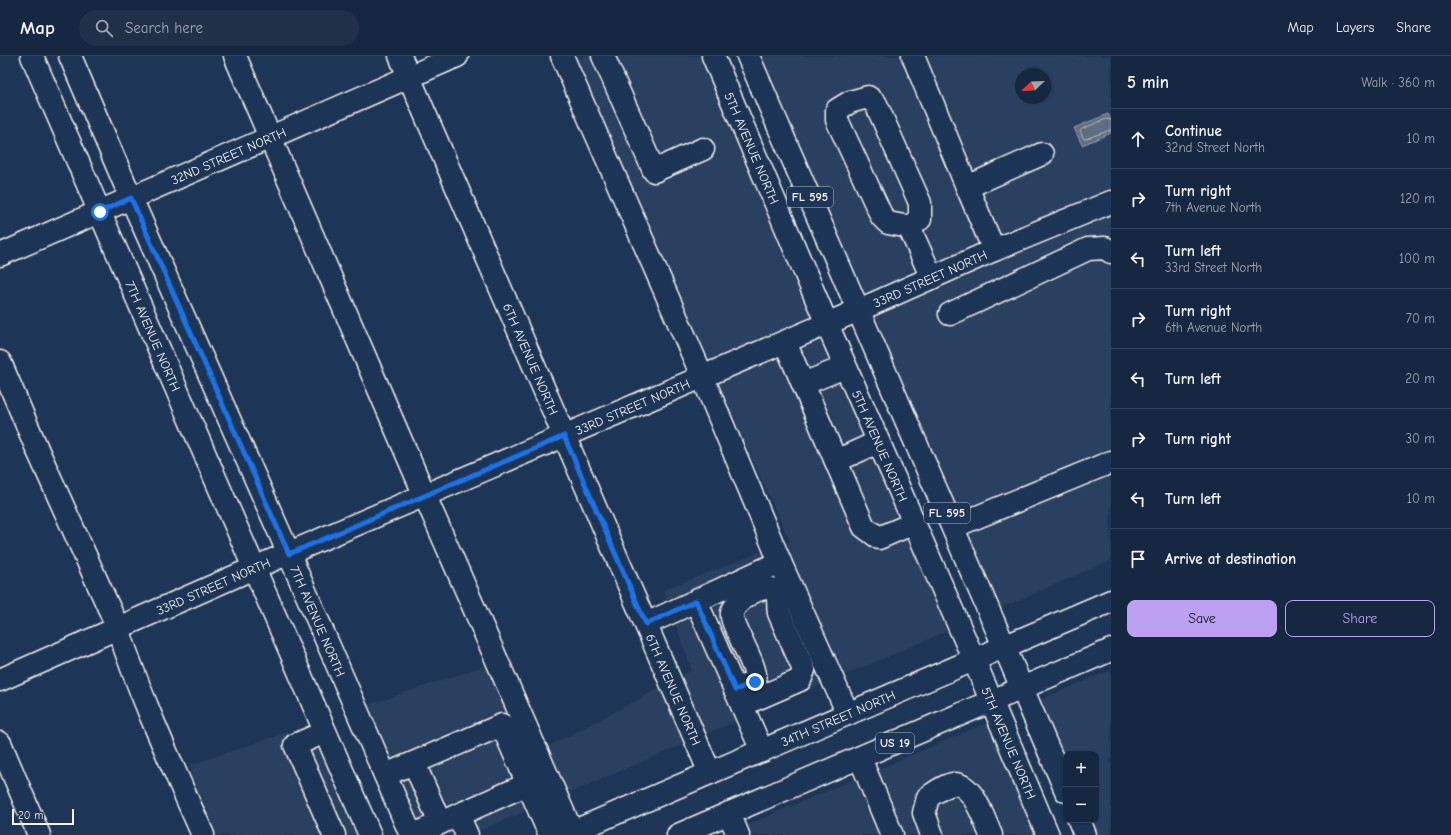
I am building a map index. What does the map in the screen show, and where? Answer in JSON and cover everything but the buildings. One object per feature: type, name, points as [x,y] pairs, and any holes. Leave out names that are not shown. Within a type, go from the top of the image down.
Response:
[{"type":"main road","name":"7TH AVENUE NORTH","points":[[32,56],[370,835]]},
{"type":"main road","name":"7TH AVENUE NORTH","points":[[70,56],[131,198],[412,835]]},
{"type":"main road","points":[[235,56],[569,834]]},
{"type":"main road","name":"6TH AVENUE NORTH","points":[[400,56],[710,773]]},
{"type":"main road","name":"32ND STREET NORTH","points":[[0,255],[457,56]]},
{"type":"main road","points":[[562,56],[703,378],[780,562],[848,714]]},
{"type":"main road","points":[[604,56],[654,171],[703,149]]},
{"type":"main road","name":"5TH AVENUE NORTH","points":[[713,56],[845,367],[974,660],[1048,835]]},
{"type":"main road","name":"FL 595","points":[[748,56],[1004,646]]},
{"type":"main road","points":[[919,58],[967,188],[994,250]]},
{"type":"main road","points":[[868,97],[876,104],[920,203],[920,219],[908,227],[888,223],[882,218],[872,197],[837,120],[837,110],[850,102],[868,97]]},
{"type":"main road","points":[[967,188],[1042,154]]},
{"type":"main road","name":"33RD STREET NORTH","points":[[0,680],[254,568],[703,378],[994,250],[1111,202]]},
{"type":"main road","points":[[908,227],[932,278]]},
{"type":"main road","points":[[950,314],[1088,249],[1105,248],[1111,252]]},
{"type":"main road","points":[[785,342],[864,527],[879,538],[914,523]]},
{"type":"main road","points":[[0,362],[38,451],[118,628],[124,647],[162,741],[203,835]]},
{"type":"main road","points":[[803,384],[845,367]]},
{"type":"main road","points":[[836,461],[878,442]]},
{"type":"main road","points":[[953,528],[1111,462]]},
{"type":"main road","points":[[646,624],[780,562]]},
{"type":"main road","points":[[766,588],[773,590],[779,601],[779,613],[804,670],[803,676],[800,680],[739,698],[757,678],[756,672],[731,615],[734,605],[743,597],[766,588]]},
{"type":"main road","name":"34TH STREET NORTH","points":[[569,834],[1111,600]]},
{"type":"main road","points":[[696,601],[762,751]]},
{"type":"main road","points":[[1004,646],[1064,787]]},
{"type":"main road","name":"US 19","points":[[678,835],[1111,650]]},
{"type":"main road","points":[[385,775],[502,725],[550,835]]},
{"type":"main road","points":[[325,732],[295,746],[334,835]]},
{"type":"main road","points":[[0,743],[39,835]]},
{"type":"main road","points":[[860,758],[894,834]]},
{"type":"main road","points":[[414,763],[449,819],[467,835]]},
{"type":"main road","points":[[412,835],[528,784]]},
{"type":"main road","points":[[932,835],[924,813],[928,797],[941,789],[954,784],[966,788],[973,795],[991,835]]},
{"type":"main road","points":[[729,814],[738,835]]},
{"type":"main road","points":[[1080,823],[1085,835]]},
{"type":"shaded area","points":[[563,56],[699,56],[811,319],[707,364]]},
{"type":"shaded area","points":[[761,56],[1111,56],[1111,190],[990,240],[866,296]]},
{"type":"shaded area","points":[[1111,213],[1111,560],[1001,608],[874,315],[998,260]]},
{"type":"shaded area","points":[[820,339],[948,631],[706,734],[681,676],[692,670],[663,590],[790,541],[717,383]]},
{"type":"shaded area","points":[[506,659],[545,748],[660,688],[684,744],[470,835],[424,835],[368,705]]},
{"type":"shaded area","points":[[1111,670],[1111,835],[1098,835],[1093,823],[1099,823],[1099,751],[1063,751],[1063,753],[1040,700]]},
{"type":"shaded area","points":[[987,723],[1035,835],[751,835],[747,825]]},
{"type":"shaded area","points":[[309,725],[357,835],[199,835],[201,833],[190,765]]},
{"type":"water","points":[[1108,114],[1111,120],[1111,133],[1082,145],[1074,128]]},
{"type":"route","points":[[100,212],[131,198],[289,554],[564,436],[646,624],[696,601],[735,690],[755,682]]}]
